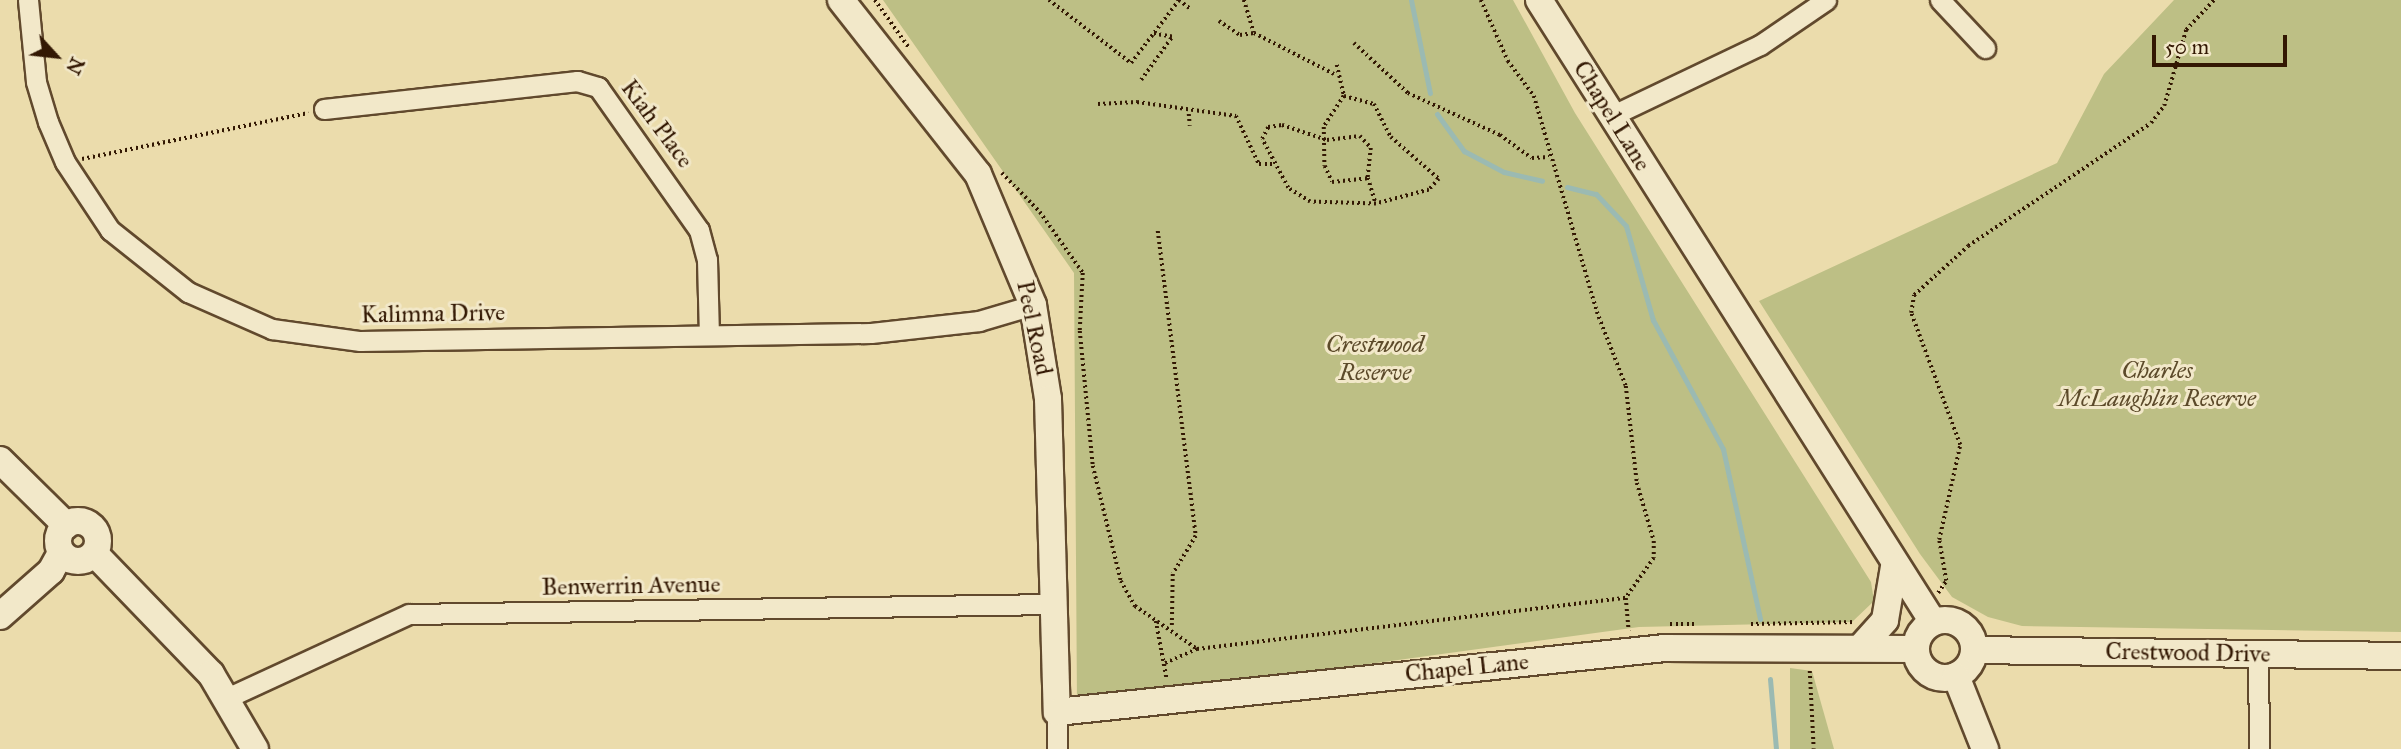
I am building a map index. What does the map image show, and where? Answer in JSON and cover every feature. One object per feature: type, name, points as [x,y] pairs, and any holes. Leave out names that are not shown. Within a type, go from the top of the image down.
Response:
[{"type":"street","name":"Kalimna Drive","points":[[28,0],[36,82],[65,162],[110,230],[152,267],[228,313],[272,329],[360,341],[911,330],[1033,305]]},
{"type":"street","name":"Peel Road","points":[[841,0],[978,174],[1033,305],[1048,399],[1057,712]]},
{"type":"street","name":"Chapel Lane","points":[[1539,0],[1894,567],[1927,615]]},
{"type":"street","points":[[1611,116],[1760,45],[1826,0]]},
{"type":"street","points":[[1940,0],[1985,48]]},
{"type":"street","name":"Kiah Place","points":[[324,109],[577,81],[598,87],[699,230],[707,260],[709,334]]},
{"type":"street","points":[[0,460],[66,525],[92,526],[99,538],[95,554],[79,562],[61,552]]},
{"type":"street","points":[[0,616],[51,571],[61,552],[58,538],[66,525]]},
{"type":"street","points":[[95,554],[191,650],[227,698],[255,749]]},
{"type":"street","points":[[1861,647],[1885,620],[1894,567]]},
{"type":"street","name":"Benwerrin Avenue","points":[[227,698],[409,614],[1054,604]]},
{"type":"street","points":[[1927,615],[1961,624],[1974,650],[1956,676],[1927,672],[1916,649],[1927,615]]},
{"type":"street","name":"Chapel Lane","points":[[1057,712],[1630,639],[1916,649]]},
{"type":"street","name":"Crestwood Drive","points":[[1974,650],[2401,656]]},
{"type":"street","points":[[2258,654],[2259,749]]},
{"type":"street","points":[[1956,676],[1985,749]]},
{"type":"street","points":[[1057,712],[1057,749]]},
{"type":"path","points":[[874,0],[912,52]]},
{"type":"path","points":[[1049,0],[1131,62],[1179,0],[1192,10]]},
{"type":"path","points":[[1244,0],[1254,33]]},
{"type":"path","points":[[1481,0],[1508,61],[1534,96],[1549,157],[1626,386],[1637,483],[1654,541],[1654,558],[1626,598],[1630,639]]},
{"type":"path","points":[[1927,615],[1946,581],[1939,540],[1960,445],[1911,313],[1913,295],[1950,259],[2151,123],[2164,106],[2186,30],[2214,0]]},
{"type":"path","points":[[1219,21],[1240,35],[1254,33],[1334,74]]},
{"type":"path","points":[[1141,80],[1172,37],[1153,34]]},
{"type":"path","points":[[1354,43],[1408,93],[1500,135],[1532,158],[1549,157]]},
{"type":"path","points":[[1337,65],[1344,96]]},
{"type":"path","points":[[1344,96],[1331,109],[1326,140],[1332,182],[1368,178]]},
{"type":"path","points":[[1344,96],[1374,104],[1391,137],[1439,178],[1429,190],[1376,204],[1310,202],[1288,188],[1262,139],[1268,127],[1282,125],[1326,140],[1360,136],[1371,148],[1368,178],[1376,204]]},
{"type":"path","points":[[1098,104],[1137,102],[1189,114],[1236,116],[1259,164],[1273,164]]},
{"type":"path","points":[[65,162],[324,109]]},
{"type":"path","points":[[1189,114],[1189,126]]},
{"type":"path","points":[[993,163],[1040,212],[1083,273],[1080,331],[1099,498],[1121,581],[1135,606],[1172,629],[1197,649]]},
{"type":"path","points":[[1158,231],[1196,536],[1173,574],[1172,629]]},
{"type":"path","points":[[1165,663],[1197,649],[1626,598]]},
{"type":"path","points":[[1738,625],[1885,620]]},
{"type":"path","points":[[1156,621],[1171,688]]},
{"type":"path","points":[[1656,625],[1706,626]]},
{"type":"path","points":[[1630,639],[1643,626]]},
{"type":"path","points":[[1797,667],[1810,667],[1814,749]]},
{"type":"green space","name":"Crestwood Reserve","points":[[883,0],[1513,0],[1575,113],[1871,582],[1874,601],[1852,622],[1639,627],[1077,704],[1074,273]]},
{"type":"green space","name":"Charles McLaughlin Reserve","points":[[2174,0],[2401,0],[2401,632],[2022,626],[1988,617],[1952,597],[1920,554],[1759,301],[2057,163],[2104,74]]},
{"type":"green space","points":[[1790,668],[1812,671],[1834,749],[1790,749]]},
{"type":"waterway","points":[[1411,0],[1430,93]]},
{"type":"waterway","points":[[1437,114],[1464,151],[1504,172],[1542,181]]},
{"type":"waterway","points":[[1567,187],[1596,194],[1626,226],[1653,320],[1723,449],[1760,619]]},
{"type":"waterway","points":[[1770,679],[1776,749]]}]
